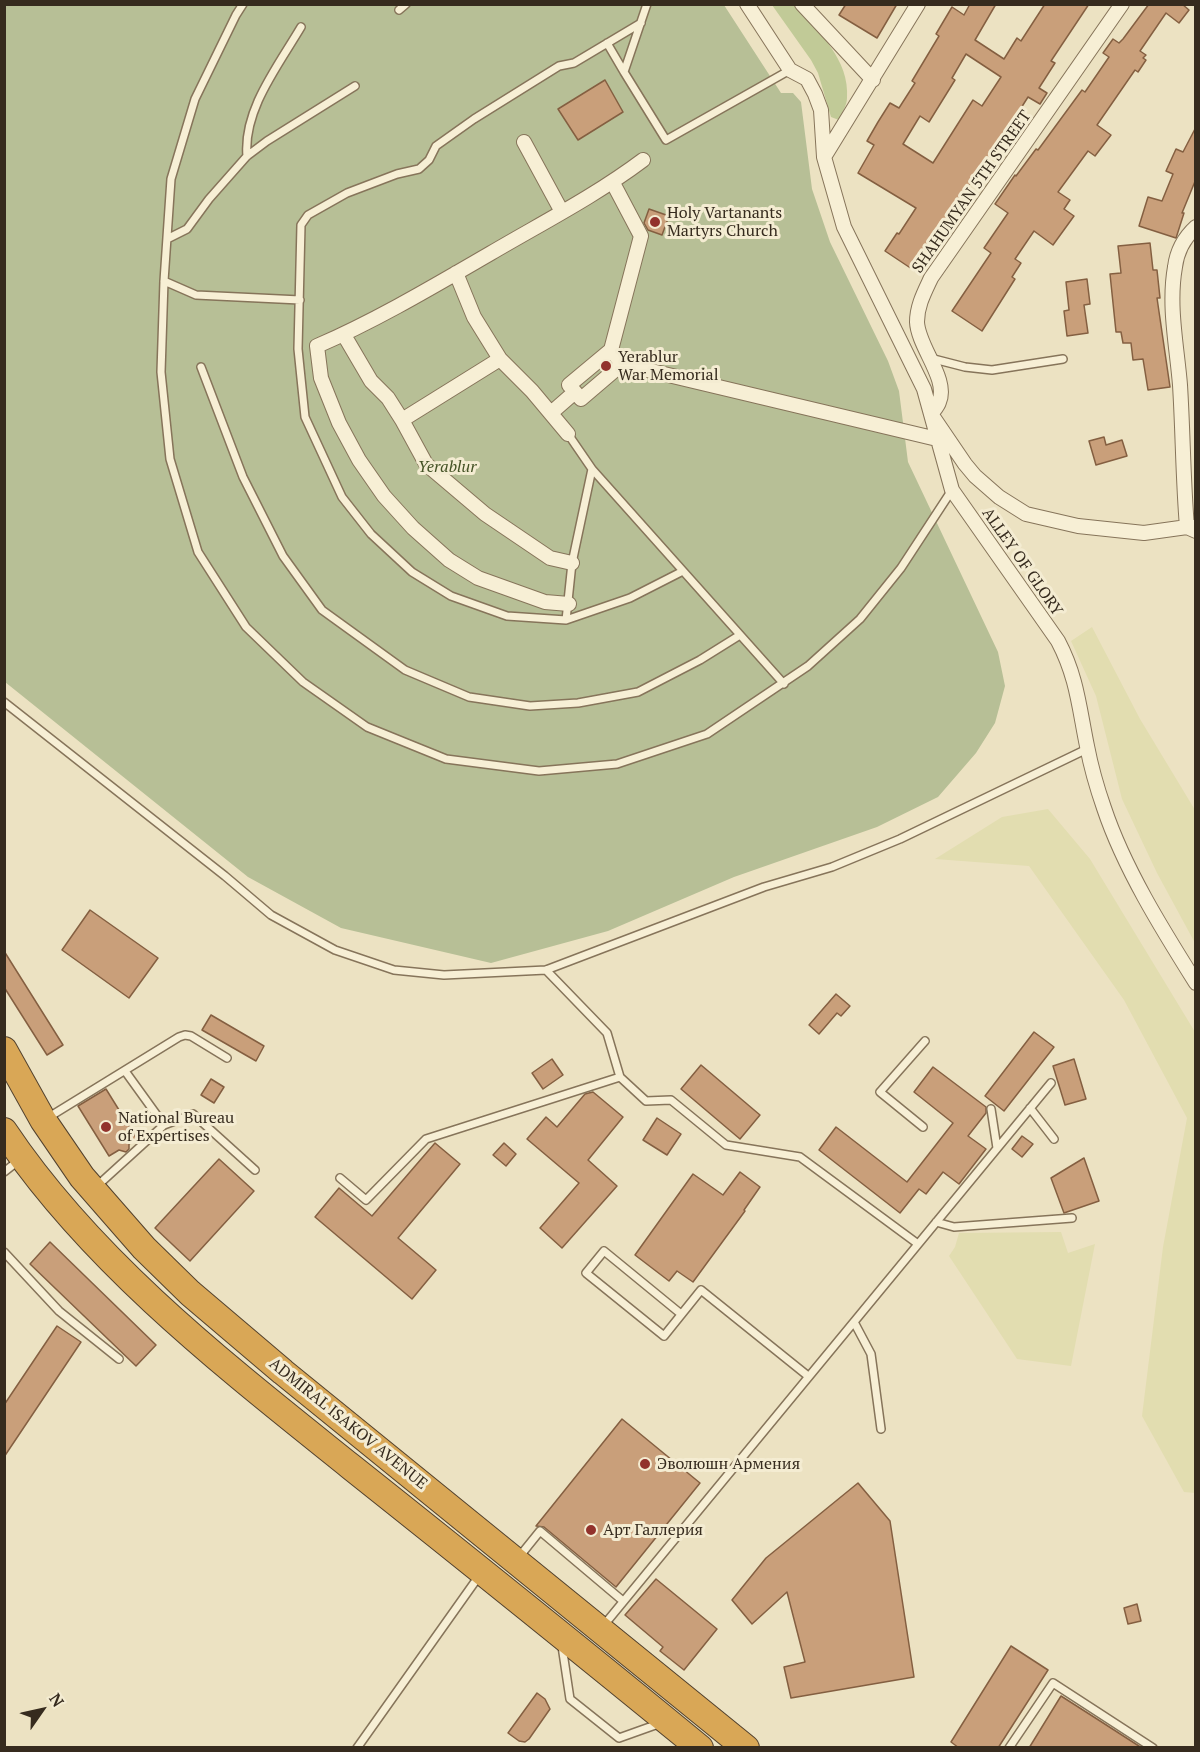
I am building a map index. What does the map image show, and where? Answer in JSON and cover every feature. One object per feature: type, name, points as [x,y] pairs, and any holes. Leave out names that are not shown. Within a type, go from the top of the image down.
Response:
[{"type":"highway","name":"ADMIRAL ISAKOV AVENUE","points":[[4,1050],[43,1120],[88,1184],[144,1248],[195,1298],[292,1380],[746,1748]]},
{"type":"highway","name":"ADMIRAL ISAKOV AVENUE","points":[[4,1131],[14,1165],[56,1198],[133,1282],[173,1318],[263,1396],[700,1748]]},
{"type":"highway","points":[[56,1198],[88,1184]]},
{"type":"street","name":"ALLEY OF GLORY","points":[[747,4],[790,70],[807,79],[821,110],[824,158],[844,227],[924,389],[952,490],[1058,641],[1067,658],[1074,677],[1087,749],[1104,809],[1130,868],[1174,949],[1196,983]]},
{"type":"street","points":[[802,4],[873,80]]},
{"type":"street","points":[[824,158],[918,4]]},
{"type":"street","name":"SHAHUMYAN 5TH STREET","points":[[931,414],[940,401],[940,384],[920,339],[917,322],[919,303],[931,278],[1122,4]]},
{"type":"street","points":[[524,142],[562,212]]},
{"type":"street","points":[[569,604],[545,602],[478,578],[449,560],[412,528],[384,496],[359,460],[339,423],[321,378],[317,346],[344,335],[456,273],[613,183],[643,160]]},
{"type":"street","points":[[613,183],[641,236],[611,350],[569,385],[581,399],[622,364]]},
{"type":"street","points":[[931,414],[975,476],[999,497],[1026,514],[1078,526],[1144,533],[1193,528],[1173,302],[1175,266],[1182,244],[1196,227]]},
{"type":"street","points":[[456,273],[474,317],[500,359],[568,434]]},
{"type":"street","points":[[344,335],[371,381],[388,399],[402,420],[426,464],[494,520],[550,558],[572,563]]},
{"type":"street","points":[[611,350],[622,364],[937,439]]},
{"type":"street","points":[[402,420],[500,359]]},
{"type":"street","points":[[551,413],[575,392]]},
{"type":"lane","points":[[243,4],[195,99],[171,179],[161,372],[170,459],[198,552],[246,627],[303,682],[367,727],[446,759],[539,771],[617,764],[707,734],[808,666],[860,619],[901,568],[952,490]]},
{"type":"lane","points":[[399,10],[406,4]]},
{"type":"lane","points":[[624,72],[647,4]]},
{"type":"lane","points":[[641,23],[574,63],[559,66],[474,119],[436,146],[429,160],[419,169],[397,174],[347,193],[308,215],[300,225],[298,349],[305,417],[342,497],[371,534],[412,572],[451,596],[507,616],[566,620],[630,598],[683,571]]},
{"type":"lane","points":[[247,156],[246,141],[260,97],[301,27]]},
{"type":"lane","points":[[607,43],[666,140],[790,70]]},
{"type":"lane","points":[[167,239],[187,229],[209,199],[247,156],[355,86]]},
{"type":"lane","points":[[164,281],[196,295],[300,300]]},
{"type":"lane","points":[[930,358],[992,370],[1063,359]]},
{"type":"lane","points":[[201,367],[243,477],[282,556],[322,610],[405,670],[469,697],[530,706],[579,703],[638,692],[700,660],[740,635]]},
{"type":"lane","points":[[568,434],[592,469],[784,684]]},
{"type":"lane","points":[[566,620],[572,563],[592,469]]},
{"type":"lane","points":[[4,702],[225,876],[271,915],[335,950],[394,970],[444,975],[546,970],[764,887],[832,867],[900,839],[1087,749]]},
{"type":"lane","points":[[546,970],[607,1033],[620,1077],[646,1101],[671,1100],[726,1145],[800,1156],[918,1244]]},
{"type":"lane","points":[[43,1120],[179,1036],[185,1035],[227,1058]]},
{"type":"lane","points":[[923,1127],[880,1092],[925,1041]]},
{"type":"lane","points":[[125,1071],[164,1125]]},
{"type":"lane","points":[[340,1178],[366,1200],[426,1139],[620,1077]]},
{"type":"lane","points":[[600,1629],[1051,1083]]},
{"type":"lane","points":[[1030,1108],[1054,1139]]},
{"type":"lane","points":[[991,1109],[997,1148]]},
{"type":"lane","points":[[88,1184],[164,1125],[193,1114],[255,1170]]},
{"type":"lane","points":[[936,1222],[954,1227],[1072,1218]]},
{"type":"lane","points":[[681,1314],[604,1251],[586,1273],[664,1336],[701,1290],[808,1376]]},
{"type":"lane","points":[[4,1252],[59,1311],[119,1359]]},
{"type":"lane","points":[[854,1322],[871,1354],[881,1429]]},
{"type":"lane","points":[[516,1561],[540,1532],[623,1601]]},
{"type":"lane","points":[[357,1748],[482,1572]]},
{"type":"lane","points":[[561,1635],[570,1699],[619,1738],[667,1720]]},
{"type":"lane","points":[[1008,1748],[1053,1683],[1153,1748]]},
{"type":"shaded area","points":[[1092,627],[1140,719],[1195,810],[1195,943],[1157,873],[1122,799],[1096,696],[1071,641]]},
{"type":"shaded area","points":[[1048,809],[1090,859],[1195,1032],[1195,1493],[1184,1492],[1142,1416],[1163,1247],[1187,1118],[1124,1000],[1029,866],[935,859],[1002,817]]},
{"type":"shaded area","points":[[1061,1232],[1068,1253],[1095,1244],[1071,1366],[1017,1359],[949,1256],[955,1247],[959,1233]]},
{"type":"green space","name":"Yerablur","points":[[4,5],[724,5],[781,93],[793,93],[801,102],[812,189],[830,242],[888,361],[899,391],[908,462],[998,652],[1005,686],[995,723],[976,753],[938,797],[877,827],[734,877],[608,931],[491,963],[341,928],[248,877],[5,682]]},
{"type":"green space","points":[[772,5],[795,5],[831,47],[838,59],[847,84],[847,98],[839,120],[831,117],[818,73],[811,60]]},
{"type":"building","points":[[846,4],[897,4],[877,38],[839,15]]},
{"type":"building","points":[[970,4],[996,4],[975,40],[1004,59],[1017,38],[1021,41],[1045,4],[1089,4],[1051,61],[1055,63],[1039,88],[1047,93],[1040,104],[1028,97],[980,173],[982,174],[975,185],[971,182],[915,271],[885,251],[916,208],[858,173],[874,145],[867,141],[890,103],[899,108],[915,83],[912,81],[939,36],[936,34],[952,7],[964,15]],"holes":[[[966,54],[1001,77],[982,106],[973,100],[933,163],[903,144],[920,116],[929,122],[955,80],[952,78]]]},
{"type":"building","points":[[1149,4],[1182,4],[1189,10],[1179,23],[1166,13],[1140,51],[1146,55],[1143,58],[1146,60],[1138,72],[1135,70],[1097,125],[1111,135],[1095,156],[1088,151],[1058,192],[1070,200],[1064,209],[1074,216],[1053,245],[1034,231],[1015,259],[1021,263],[1012,277],[1015,279],[982,331],[952,311],[991,253],[984,248],[1008,213],[995,204],[1082,90],[1085,92],[1109,57],[1103,53],[1113,39],[1119,43]]},
{"type":"building","points":[[605,80],[623,112],[578,140],[558,109]]},
{"type":"building","points":[[1196,127],[1196,179],[1182,213],[1184,213],[1176,238],[1139,226],[1148,197],[1162,201],[1173,174],[1166,171],[1176,149],[1183,152]]},
{"type":"building","name":"Holy Vartanants Martyrs Church","points":[[649,209],[669,216],[662,235],[648,230],[644,223]]},
{"type":"building","points":[[1150,243],[1153,270],[1157,270],[1160,298],[1157,298],[1170,387],[1148,390],[1143,359],[1133,360],[1131,343],[1123,343],[1121,332],[1116,332],[1110,274],[1121,273],[1118,246]]},
{"type":"building","points":[[1087,279],[1090,304],[1084,305],[1088,333],[1067,336],[1064,311],[1069,310],[1066,282]]},
{"type":"building","points":[[1104,437],[1106,445],[1122,440],[1127,456],[1096,465],[1089,441]]},
{"type":"building","points":[[90,910],[158,958],[129,998],[62,950]]},
{"type":"building","points":[[4,951],[63,1045],[47,1055],[4,987]]},
{"type":"building","points":[[836,994],[850,1006],[841,1016],[837,1013],[819,1034],[809,1025]]},
{"type":"building","points":[[211,1015],[264,1046],[256,1061],[202,1030]]},
{"type":"building","points":[[1034,1032],[1054,1047],[1004,1111],[985,1096]]},
{"type":"building","points":[[552,1059],[563,1075],[543,1089],[532,1073]]},
{"type":"building","points":[[1074,1059],[1086,1099],[1065,1105],[1053,1066]]},
{"type":"building","points":[[701,1065],[760,1115],[740,1139],[681,1089]]},
{"type":"building","points":[[933,1067],[986,1107],[986,1113],[968,1136],[986,1149],[959,1184],[943,1172],[926,1194],[919,1189],[900,1213],[819,1150],[836,1127],[907,1182],[953,1123],[914,1092]]},
{"type":"building","points":[[211,1079],[224,1087],[214,1103],[201,1095]]},
{"type":"building","points":[[106,1089],[137,1139],[129,1144],[126,1152],[119,1150],[109,1156],[78,1106]]},
{"type":"building","points":[[593,1092],[623,1117],[588,1160],[617,1186],[562,1248],[540,1228],[579,1183],[527,1139],[546,1117],[557,1127],[585,1094]]},
{"type":"building","points":[[657,1118],[681,1134],[667,1155],[643,1140]]},
{"type":"building","points":[[1022,1136],[1033,1144],[1022,1157],[1012,1149]]},
{"type":"building","points":[[435,1143],[460,1164],[398,1238],[436,1270],[412,1299],[315,1217],[339,1188],[372,1216]]},
{"type":"building","points":[[504,1143],[516,1154],[506,1166],[493,1155]]},
{"type":"building","points":[[1084,1158],[1099,1201],[1064,1213],[1051,1178]]},
{"type":"building","points":[[219,1159],[254,1191],[190,1261],[155,1228]]},
{"type":"building","points":[[740,1172],[760,1187],[693,1282],[677,1271],[669,1281],[635,1255],[693,1174],[723,1195]]},
{"type":"building","points":[[50,1242],[156,1345],[136,1366],[30,1264]]},
{"type":"building","points":[[57,1326],[81,1342],[4,1457],[4,1405]]},
{"type":"building","points":[[622,1419],[700,1483],[616,1587],[544,1527],[536,1526]]},
{"type":"building","points":[[858,1483],[890,1521],[914,1677],[791,1698],[784,1667],[805,1662],[787,1592],[752,1624],[732,1600],[766,1558]]},
{"type":"building","points":[[656,1579],[717,1629],[684,1670],[660,1651],[663,1647],[625,1615]]},
{"type":"building","points":[[1137,1604],[1141,1621],[1128,1624],[1124,1608]]},
{"type":"building","points":[[1011,1646],[1048,1670],[998,1748],[959,1748],[951,1742]]},
{"type":"building","points":[[537,1693],[545,1699],[550,1709],[529,1739],[525,1742],[519,1741],[508,1733]]},
{"type":"building","points":[[1061,1696],[1097,1719],[1142,1748],[1029,1748]]},
{"type":"place","name":"Holy Vartanants Martyrs Church","points":[[655,222]]},
{"type":"place","name":"Yerablur War Memorial","points":[[606,366]]},
{"type":"place","name":"National Bureau of Expertises","points":[[106,1127]]},
{"type":"place","name":"Эволюшн Армения","points":[[645,1464]]},
{"type":"place","name":"Арт Галлерия","points":[[591,1530]]}]
